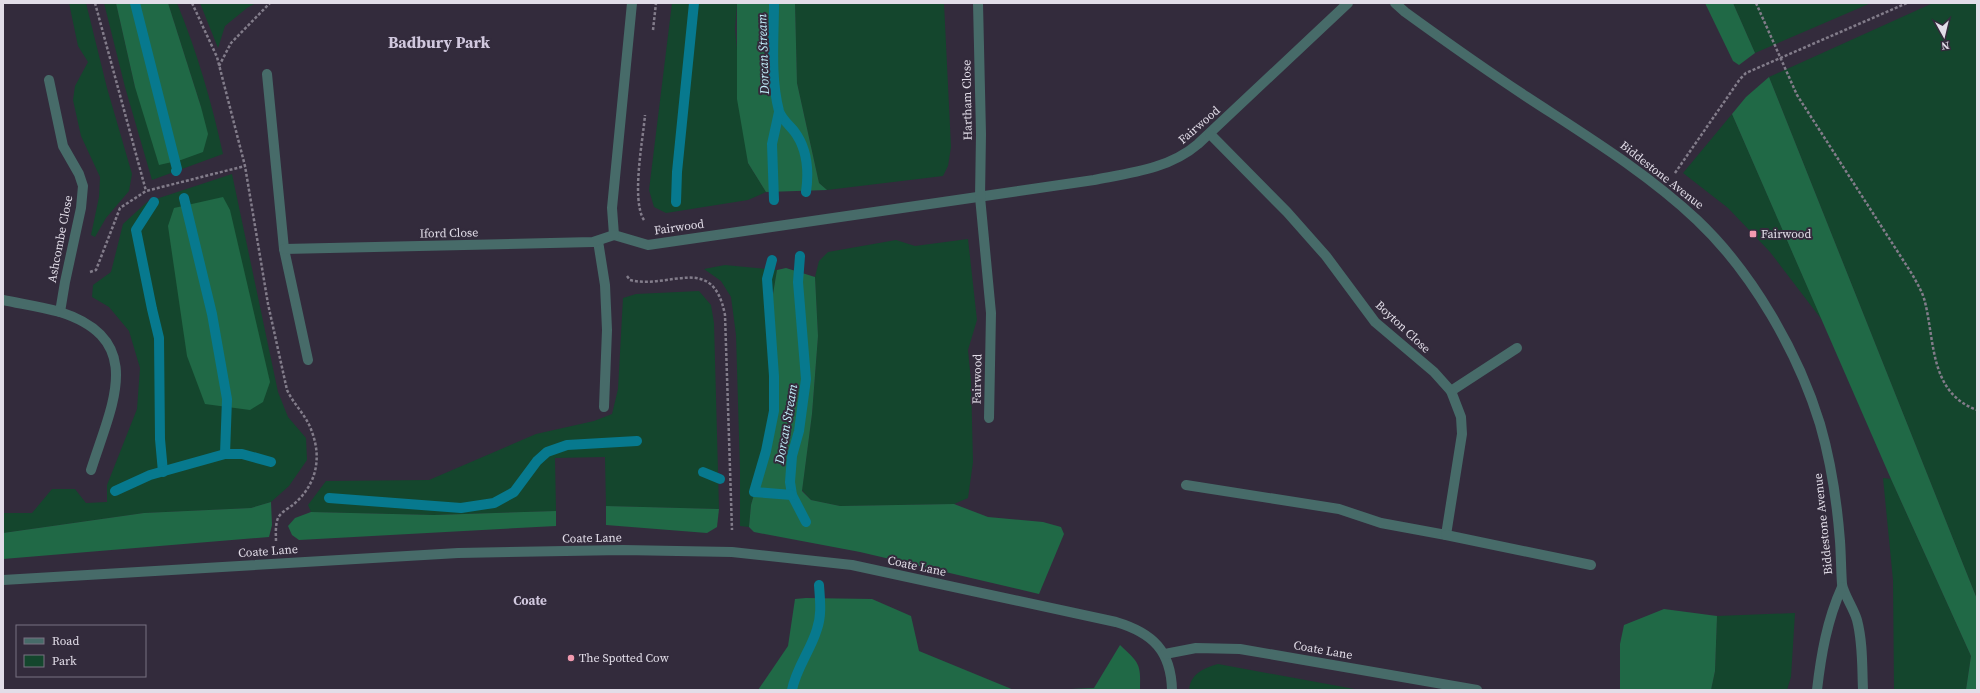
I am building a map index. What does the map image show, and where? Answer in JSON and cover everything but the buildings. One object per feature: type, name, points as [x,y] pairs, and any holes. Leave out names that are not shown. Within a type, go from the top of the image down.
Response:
[{"type":"street","points":[[614,235],[612,208],[632,3]]},
{"type":"street","name":"Hartham Close","points":[[978,3],[981,134],[980,196]]},
{"type":"street","name":"Fairwood","points":[[614,235],[648,245],[1094,180],[1143,171],[1188,154],[1348,3]]},
{"type":"street","name":"Biddestone Avenue","points":[[1395,3],[1405,12],[1503,81],[1609,150],[1663,190],[1698,221],[1728,254],[1769,312],[1792,353],[1810,395],[1820,425],[1827,455],[1837,513],[1842,587],[1828,626],[1817,690]]},
{"type":"street","points":[[267,74],[284,249],[308,360]]},
{"type":"street","name":"Ashcombe Close","points":[[49,80],[64,146],[79,174],[83,186],[76,234],[64,282],[60,312]]},
{"type":"street","name":"Boyton Close","points":[[1210,134],[1287,212],[1326,256],[1375,322],[1434,372],[1451,391],[1461,417],[1462,434],[1446,535]]},
{"type":"street","name":"Fairwood","points":[[980,196],[991,313],[989,418]]},
{"type":"street","name":"Iford Close","points":[[284,249],[593,242],[614,235]]},
{"type":"street","points":[[598,241],[605,285],[607,330],[604,407]]},
{"type":"street","points":[[3,300],[60,312],[91,326],[103,336],[111,346],[115,357],[117,370],[116,386],[91,470]]},
{"type":"street","points":[[1451,391],[1517,348]]},
{"type":"street","points":[[1186,485],[1339,509],[1381,523],[1591,565]]},
{"type":"street","name":"Coate Lane","points":[[3,580],[476,552],[623,550],[732,552],[852,565],[1134,627],[1145,634],[1165,654],[1171,671],[1172,690]]},
{"type":"street","name":"Biddestone Avenue","points":[[1842,587],[1852,604],[1857,621],[1861,642],[1863,690]]},
{"type":"street","name":"Coate Lane","points":[[1165,654],[1196,648],[1240,649],[1476,690]]},
{"type":"path","points":[[95,3],[146,191]]},
{"type":"path","points":[[192,3],[219,66],[245,166],[268,304],[287,390],[292,402],[304,416],[312,431],[316,445],[317,466],[313,481],[306,492],[282,513],[278,519],[276,541],[278,563]]},
{"type":"path","points":[[219,66],[231,43],[270,3]]},
{"type":"path","points":[[653,33],[656,3]]},
{"type":"path","points":[[1756,3],[1797,95],[1912,274],[1925,300],[1938,374],[1952,396],[1969,407],[1977,410]]},
{"type":"path","points":[[1663,190],[1740,79],[1753,69],[1906,3]]},
{"type":"path","points":[[646,110],[638,197],[641,215],[647,225],[648,245]]},
{"type":"path","points":[[64,282],[96,270],[120,208],[146,191],[245,166]]},
{"type":"path","points":[[630,240],[626,269],[627,277],[630,280],[642,282],[695,277],[711,284],[721,299],[725,315],[732,552]]},
{"type":"green space","points":[[69,3],[86,3],[107,88],[132,174],[129,191],[106,218],[95,237],[91,235],[99,197],[100,177],[81,136],[73,100],[75,86],[88,62],[78,46]]},
{"type":"green space","points":[[104,3],[116,3],[135,87],[201,107],[168,3],[177,3],[203,78],[223,154],[152,180],[125,87]]},
{"type":"green space","points":[[116,3],[168,3],[208,134],[203,152],[181,160],[159,165],[135,87]]},
{"type":"green space","points":[[200,3],[256,3],[247,8],[225,26],[218,48]]},
{"type":"green space","points":[[672,3],[737,3],[735,29],[748,163],[766,192],[748,200],[666,213],[654,207],[649,190]]},
{"type":"green space","points":[[737,3],[795,3],[797,83],[819,183],[827,190],[766,192],[748,163],[737,99]]},
{"type":"green space","points":[[795,3],[944,3],[951,147],[948,166],[943,176],[827,190],[819,183],[797,83]]},
{"type":"green space","points":[[1705,3],[1733,3],[1755,53],[1739,65],[1733,61]]},
{"type":"green space","points":[[1733,3],[1871,3],[1755,53]]},
{"type":"green space","points":[[1933,3],[1977,3],[1977,599],[1769,77]]},
{"type":"green space","points":[[1769,77],[1977,599],[1977,690],[1966,690],[1971,656],[1891,479],[1732,114],[1746,97]]},
{"type":"green space","points":[[1732,114],[1822,320],[1770,252],[1728,208],[1683,173]]},
{"type":"green space","points":[[232,174],[278,392],[288,417],[306,438],[307,460],[289,486],[271,502],[251,508],[144,513],[3,533],[3,513],[32,513],[52,489],[75,489],[86,503],[107,502],[107,485],[137,409],[140,368],[129,331],[109,307],[92,297],[93,285],[111,272],[123,224],[147,202]]},
{"type":"green space","points":[[223,197],[230,210],[270,382],[263,402],[250,410],[205,404],[187,356],[168,226],[174,208]]},
{"type":"green space","points":[[968,239],[977,320],[968,350],[971,381],[973,462],[968,498],[954,504],[840,506],[811,500],[802,490],[812,414],[818,336],[815,277],[819,261],[828,252],[896,240],[915,246]]},
{"type":"green space","points":[[725,265],[777,270],[772,300],[777,414],[751,505],[749,527],[740,526],[736,335],[731,297],[721,281],[704,269]]},
{"type":"green space","points":[[786,268],[815,277],[818,336],[812,414],[802,491],[811,500],[840,506],[954,504],[988,517],[1043,522],[1061,527],[1064,534],[1039,594],[860,552],[754,532],[749,527],[751,505],[777,414],[772,300],[777,270]]},
{"type":"green space","points":[[699,291],[711,305],[714,323],[719,509],[606,506],[605,457],[555,458],[556,511],[434,515],[311,512],[308,505],[326,481],[429,480],[536,434],[594,421],[612,414],[618,389],[623,298],[636,294]]},
{"type":"green space","points":[[1883,478],[1891,479],[1971,656],[1966,690],[1894,690],[1893,580]]},
{"type":"green space","points":[[271,502],[272,525],[269,537],[3,559],[3,533],[144,513],[251,508]]},
{"type":"green space","points":[[606,506],[719,509],[717,527],[707,533],[606,525]]},
{"type":"green space","points":[[556,511],[556,526],[299,540],[292,535],[288,526],[295,518],[311,512],[434,515]]},
{"type":"green space","points":[[795,599],[872,599],[911,616],[919,651],[1014,690],[758,690],[788,646]]},
{"type":"green space","points":[[1664,609],[1717,616],[1715,671],[1711,690],[1620,690],[1620,644],[1624,625]]},
{"type":"green space","points":[[1795,613],[1791,677],[1787,690],[1711,690],[1715,671],[1717,616]]},
{"type":"green space","points":[[1120,645],[1138,664],[1140,674],[1140,690],[1048,690],[1094,688]]},
{"type":"green space","points":[[1218,664],[1360,690],[1189,690],[1192,680],[1199,672]]},
{"type":"waterway","points":[[135,3],[177,169],[176,171]]},
{"type":"waterway","points":[[676,202],[677,172],[694,3]]},
{"type":"waterway","name":"Dorcan Stream","points":[[774,3],[773,71],[776,98],[780,114],[794,131],[802,145],[807,168],[806,192]]},
{"type":"waterway","points":[[774,200],[772,144],[779,112]]},
{"type":"waterway","points":[[184,198],[212,314],[227,399],[225,454]]},
{"type":"waterway","points":[[154,202],[136,230],[159,338],[160,439],[163,472]]},
{"type":"waterway","name":"Dorcan Stream","points":[[800,256],[798,282],[806,379],[799,431],[792,456],[790,482],[792,495],[806,522]]},
{"type":"waterway","points":[[772,260],[767,279],[774,376],[774,411],[766,451],[754,492],[792,495]]},
{"type":"waterway","points":[[329,498],[461,508],[494,503],[514,492],[537,461],[547,452],[567,445],[637,441]]},
{"type":"waterway","points":[[115,491],[150,475],[225,454],[242,454],[271,462]]},
{"type":"waterway","points":[[703,472],[720,479]]},
{"type":"waterway","name":"Dorcan Stream","points":[[792,690],[797,674],[819,624],[819,585]]},
{"type":"place","name":"Fairwood","points":[[1753,234]]},
{"type":"place","name":"The Spotted Cow","points":[[571,658]]},
{"type":"district","name":"Badbury Park","points":[[439,42]]},
{"type":"district","name":"Coate","points":[[530,600]]}]
